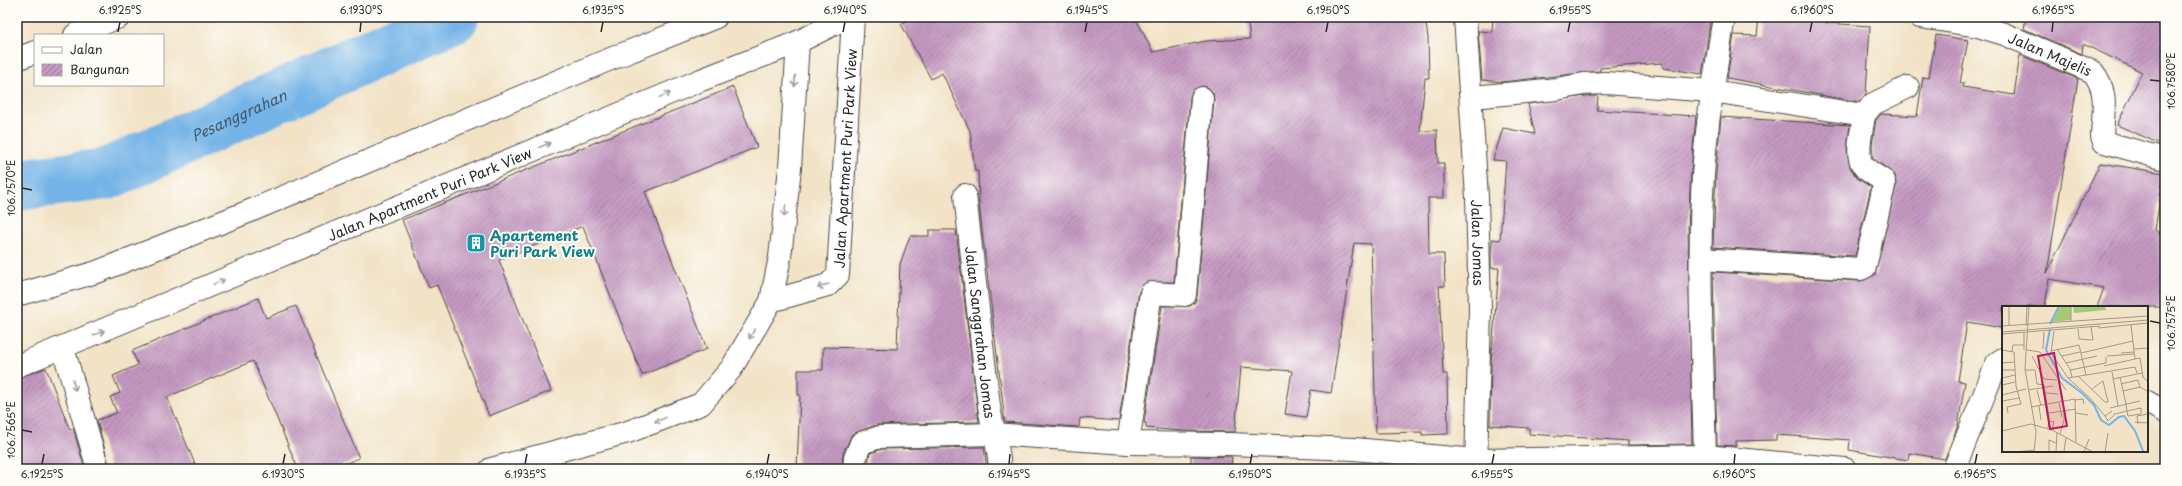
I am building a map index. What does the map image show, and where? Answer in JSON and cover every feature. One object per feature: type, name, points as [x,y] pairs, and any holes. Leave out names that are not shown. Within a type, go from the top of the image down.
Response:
[{"type":"street","points":[[77,34],[119,17]]},
{"type":"street","points":[[17,295],[97,272],[206,229],[608,60],[716,17]]},
{"type":"street","name":"Jalan Apartment Puri Park View","points":[[17,366],[701,80],[798,42],[848,17]]},
{"type":"street","name":"Jalan Apartment Puri Park View","points":[[771,301],[828,285],[838,275],[853,17]]},
{"type":"street","name":"Jalan Jomas","points":[[1465,17],[1472,97],[1480,309],[1476,464]]},
{"type":"street","points":[[1705,456],[1701,259],[1702,194],[1712,91],[1724,17]]},
{"type":"street","name":"Jalan Majelis","points":[[1920,17],[1942,19],[1978,26],[2004,34],[2093,72],[2101,82],[2104,92],[2102,136],[2104,142],[2165,159]]},
{"type":"street","points":[[491,469],[628,432],[701,404],[731,369],[771,301],[780,257],[790,168],[798,42]]},
{"type":"street","points":[[17,59],[34,52]]},
{"type":"street","points":[[1472,97],[1557,89],[1584,84],[1606,83],[1712,91],[1864,115]]},
{"type":"street","points":[[1701,259],[1861,269],[1865,267],[1884,181],[1866,168],[1862,163],[1859,154],[1864,115],[1874,104],[1908,87]]},
{"type":"street","points":[[1128,443],[1151,293],[1185,295],[1202,98]]},
{"type":"street","name":"Jalan Sanggrahan Jomas","points":[[965,195],[993,434],[1000,455],[1000,469]]},
{"type":"street","points":[[63,348],[98,469]]},
{"type":"street","points":[[1954,469],[1997,363],[2002,359]]},
{"type":"street","points":[[2148,403],[2165,412]]},
{"type":"street","points":[[854,469],[855,458],[861,442],[880,437],[993,434],[1128,443],[1230,444],[1354,449],[1476,464],[1705,456],[1845,469]]},
{"type":"building","points":[[913,17],[1135,17],[1153,52],[1206,41],[1250,39],[1247,17],[1425,17],[1428,38],[1429,78],[1425,78],[1420,131],[1437,130],[1438,163],[1444,163],[1444,198],[1428,198],[1429,254],[1444,254],[1445,286],[1439,286],[1443,374],[1447,374],[1448,434],[1422,435],[1422,432],[1376,433],[1371,244],[1354,243],[1331,393],[1311,390],[1306,417],[1285,414],[1292,371],[1241,367],[1235,432],[1183,431],[1146,428],[1146,423],[1144,423],[1162,306],[1190,306],[1195,302],[1197,296],[1214,99],[1213,93],[1209,88],[1203,86],[1192,91],[1190,97],[1174,282],[1146,282],[1139,291],[1119,421],[1080,418],[1079,427],[1005,422],[979,204],[978,171],[975,171],[970,131],[942,73],[931,79],[901,24]]},
{"type":"building","points":[[1493,17],[1711,17],[1702,74],[1663,68],[1662,63],[1600,68],[1600,71],[1502,82],[1482,80],[1478,31],[1492,32]]},
{"type":"building","points":[[1759,17],[1826,17],[1826,23],[1870,26],[1866,94],[1859,102],[1727,78],[1734,35],[1757,36]]},
{"type":"building","points":[[2026,17],[2165,17],[2165,146],[2117,125],[2142,72],[2083,44],[2082,54],[2024,29]]},
{"type":"building","points":[[1936,35],[1968,40],[1960,83],[1964,83],[1963,87],[2014,95],[2020,55],[2078,79],[2047,273],[2100,163],[2164,173],[2155,230],[2165,237],[2165,307],[2097,306],[2104,288],[2049,279],[2045,306],[2002,306],[2002,328],[1967,322],[1958,381],[1965,382],[1958,425],[1945,459],[1909,453],[1908,460],[1849,450],[1850,440],[1776,435],[1776,440],[1736,441],[1736,446],[1717,445],[1713,272],[1860,281],[1875,275],[1896,186],[1895,175],[1873,158],[1872,144],[1876,120],[1881,114],[1917,116],[1923,77],[1929,78]]},
{"type":"building","name":"Apartement Puri Park View","points":[[733,87],[757,147],[645,192],[707,349],[642,375],[583,226],[499,260],[551,391],[489,416],[437,285],[429,288],[402,220]]},
{"type":"building","points":[[1585,96],[1598,96],[1597,110],[1696,116],[1688,227],[1692,444],[1628,445],[1628,441],[1529,434],[1529,428],[1490,425],[1491,362],[1499,268],[1491,268],[1492,239],[1500,240],[1506,161],[1493,160],[1503,128],[1535,134],[1528,104]]},
{"type":"building","points":[[1721,117],[1850,125],[1847,149],[1850,167],[1857,178],[1871,187],[1855,256],[1713,247],[1716,173]]},
{"type":"building","points":[[929,230],[956,230],[979,422],[876,425],[852,434],[843,453],[842,469],[797,469],[800,395],[798,395],[798,370],[823,370],[823,347],[897,349],[900,264],[910,236],[929,236]]},
{"type":"building","points":[[258,298],[266,318],[296,306],[359,458],[332,469],[298,469],[253,361],[167,397],[197,469],[110,469],[97,420],[117,413],[110,397],[120,393],[113,376],[138,365],[132,351]]},
{"type":"building","points":[[46,368],[70,430],[73,428],[85,469],[17,469],[17,378]]},
{"type":"building","points":[[984,447],[987,469],[867,469],[870,453],[882,449]]},
{"type":"building","points":[[1191,456],[1232,457],[1231,469],[1191,469]]},
{"type":"waterway","name":"Pesanggrahan","points":[[17,185],[107,174],[453,17]]},
{"type":"place","name":"Apartement Puri Park View","points":[[476,243]]}]
